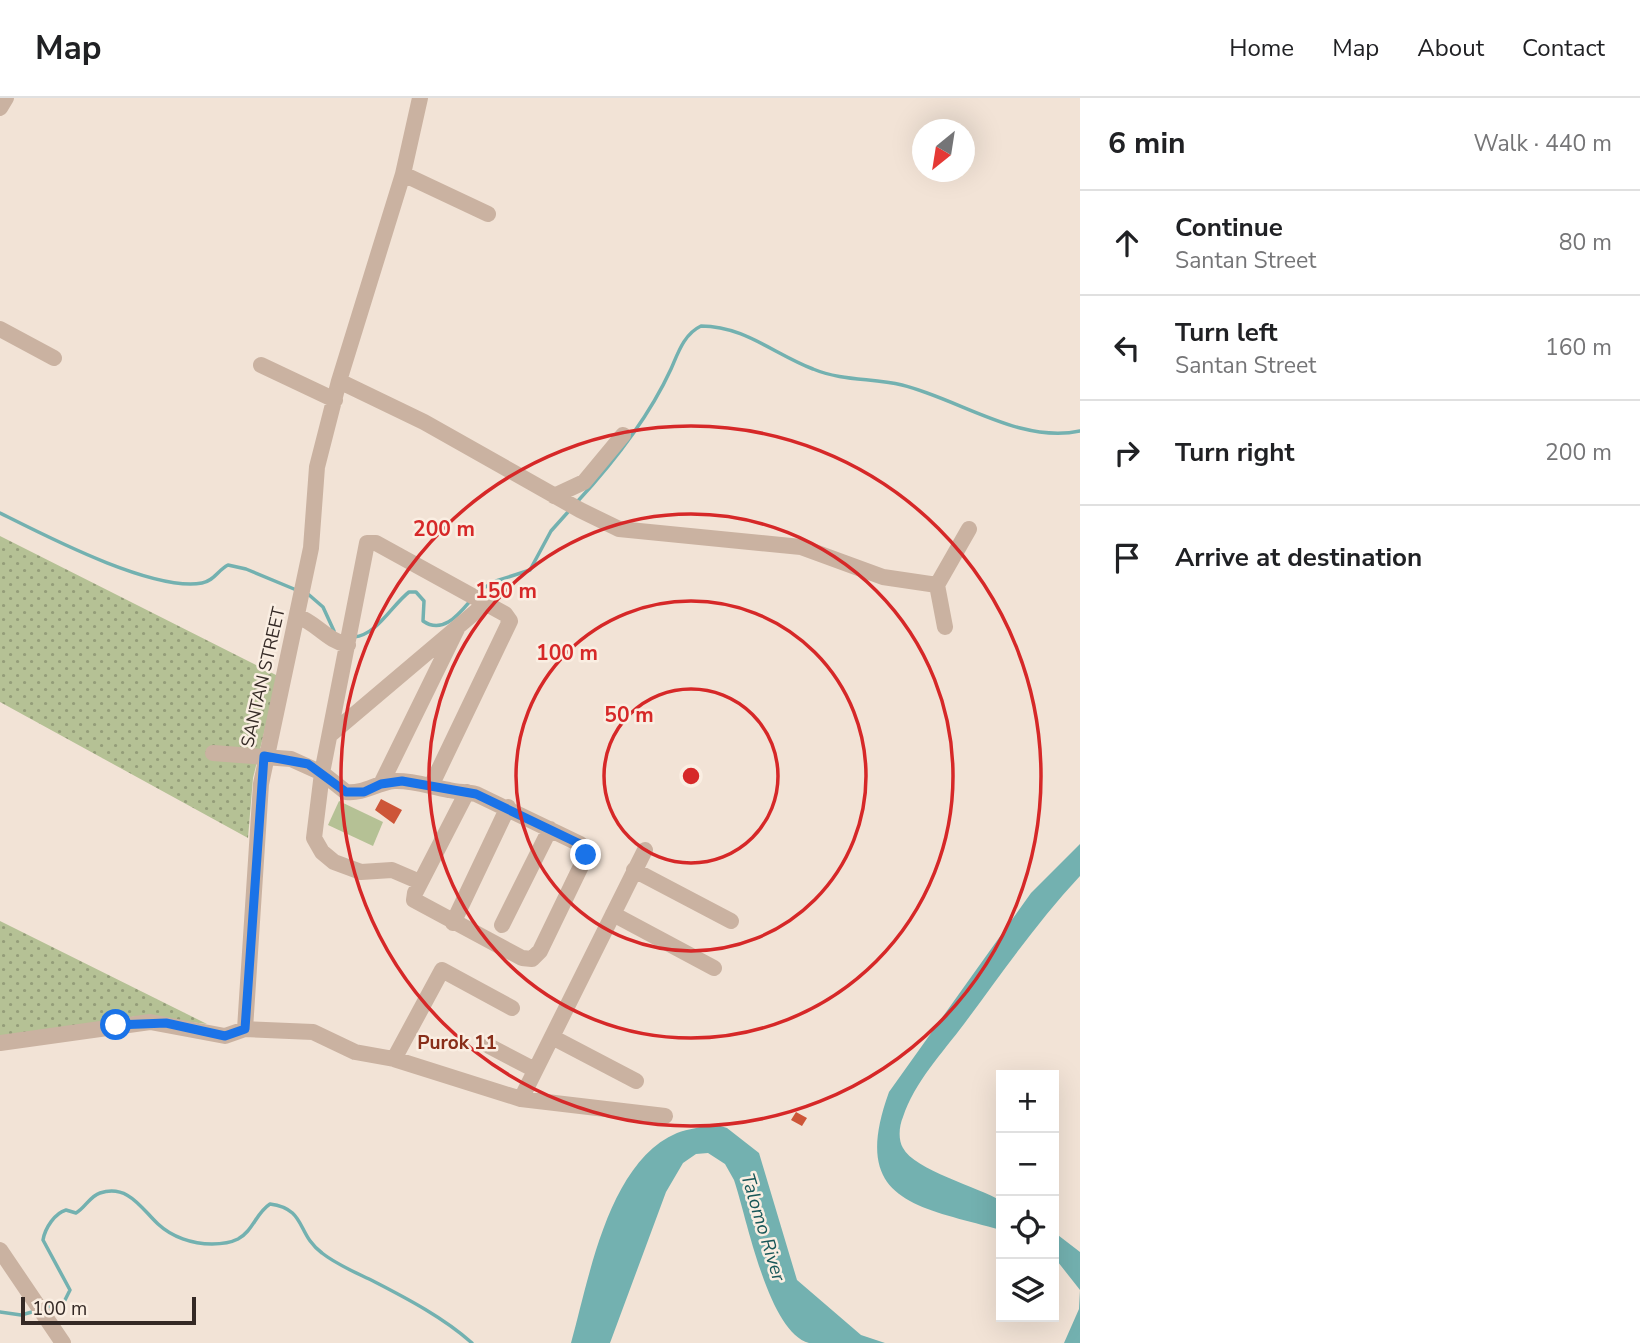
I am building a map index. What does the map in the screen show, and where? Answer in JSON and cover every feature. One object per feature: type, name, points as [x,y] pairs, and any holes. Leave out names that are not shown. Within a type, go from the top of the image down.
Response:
[{"type":"street","points":[[0,108],[6,98]]},
{"type":"street","name":"SANTAN STREET","points":[[245,1029],[264,756],[315,526],[313,489],[340,381],[403,174],[420,98]]},
{"type":"street","points":[[403,174],[488,215]]},
{"type":"street","points":[[0,329],[54,358]]},
{"type":"street","points":[[261,365],[335,400]]},
{"type":"street","points":[[340,381],[424,422],[554,496],[619,529],[801,547],[883,577],[937,585]]},
{"type":"street","points":[[554,496],[584,482],[623,435]]},
{"type":"street","points":[[945,627],[937,585],[969,528]]},
{"type":"street","points":[[421,882],[382,868],[361,872],[334,862],[322,852],[314,838],[323,773],[367,543],[376,543],[486,603],[505,614],[510,625],[431,786]]},
{"type":"street","points":[[330,735],[486,603]]},
{"type":"street","points":[[297,616],[317,625],[331,640],[348,645]]},
{"type":"street","points":[[381,784],[460,623]]},
{"type":"street","points":[[213,753],[292,759],[323,773],[346,792],[364,792],[381,784],[402,781],[467,792],[508,807],[580,844],[586,855],[537,956],[532,960],[522,958],[415,903],[414,897],[421,882],[467,792]]},
{"type":"street","points":[[453,923],[508,807]]},
{"type":"street","points":[[502,925],[550,829]]},
{"type":"street","points":[[521,1098],[645,850]]},
{"type":"street","points":[[635,870],[731,921]]},
{"type":"street","points":[[613,914],[714,968]]},
{"type":"street","points":[[394,1059],[442,971],[512,1009]]},
{"type":"street","points":[[0,1043],[150,1022],[225,1036],[245,1029],[302,1029],[355,1052],[394,1059],[521,1098],[665,1116]]},
{"type":"street","points":[[552,1037],[636,1081]]},
{"type":"street","points":[[489,1046],[535,1070]]},
{"type":"street","points":[[0,1250],[62,1343]]},
{"type":"green space","points":[[0,536],[278,676],[253,778],[248,838],[0,702]]},
{"type":"green space","points":[[339,801],[383,822],[373,846],[328,825]]},
{"type":"green space","points":[[0,921],[207,1024],[138,1016],[0,1037]]},
{"type":"water","points":[[1080,844],[1080,876],[1034,930],[930,1068],[908,1104],[900,1133],[903,1148],[920,1164],[996,1198],[996,1229],[942,1214],[918,1205],[898,1193],[884,1178],[878,1157],[879,1129],[889,1092],[1031,893]]},
{"type":"water","name":"Talomo River","points":[[714,1124],[727,1128],[759,1153],[797,1280],[861,1335],[885,1343],[809,1343],[795,1334],[782,1318],[761,1272],[734,1180],[725,1164],[708,1153],[696,1154],[683,1163],[666,1192],[610,1343],[571,1343],[605,1225],[618,1195],[634,1169],[653,1148],[677,1133]]},
{"type":"water","points":[[1059,1236],[1080,1252],[1080,1290],[1059,1263]]},
{"type":"water","points":[[1080,1290],[1080,1343],[1064,1343],[1079,1309]]},
{"type":"building","points":[[381,799],[402,810],[394,824],[375,810]]},
{"type":"building","points":[[796,1112],[807,1118],[802,1126],[791,1120]]},
{"type":"waterway","points":[[577,502],[629,439],[652,405],[682,344],[701,326],[717,327],[745,336],[824,373],[902,385],[1012,426],[1057,433],[1080,431]]},
{"type":"waterway","points":[[480,590],[496,581],[530,570],[551,531],[568,512]]},
{"type":"waterway","points":[[0,513],[100,560],[156,579],[181,584],[202,583],[228,565],[246,569],[294,589]]},
{"type":"waterway","points":[[354,637],[370,631],[409,592],[416,592],[424,601],[423,621],[437,626],[450,621],[471,600]]},
{"type":"waterway","points":[[308,594],[323,607],[334,631]]},
{"type":"waterway","points":[[48,1307],[64,1302],[70,1290],[43,1240],[46,1231],[58,1214],[66,1210],[76,1213],[100,1193],[110,1191],[126,1195],[170,1233],[205,1244],[232,1241],[243,1236],[270,1204],[290,1211],[314,1246],[328,1257],[425,1310],[472,1343]]},
{"type":"waterway","points":[[0,1312],[21,1315],[32,1312]]},
{"type":"district","name":"Purok 11","points":[[457,1042]]},
{"type":"route","points":[[116,1025],[166,1023],[225,1036],[233,1036],[245,1029],[264,756],[308,764],[346,792],[364,792],[381,784],[402,781],[486,797],[580,844],[586,850],[586,855]]}]
